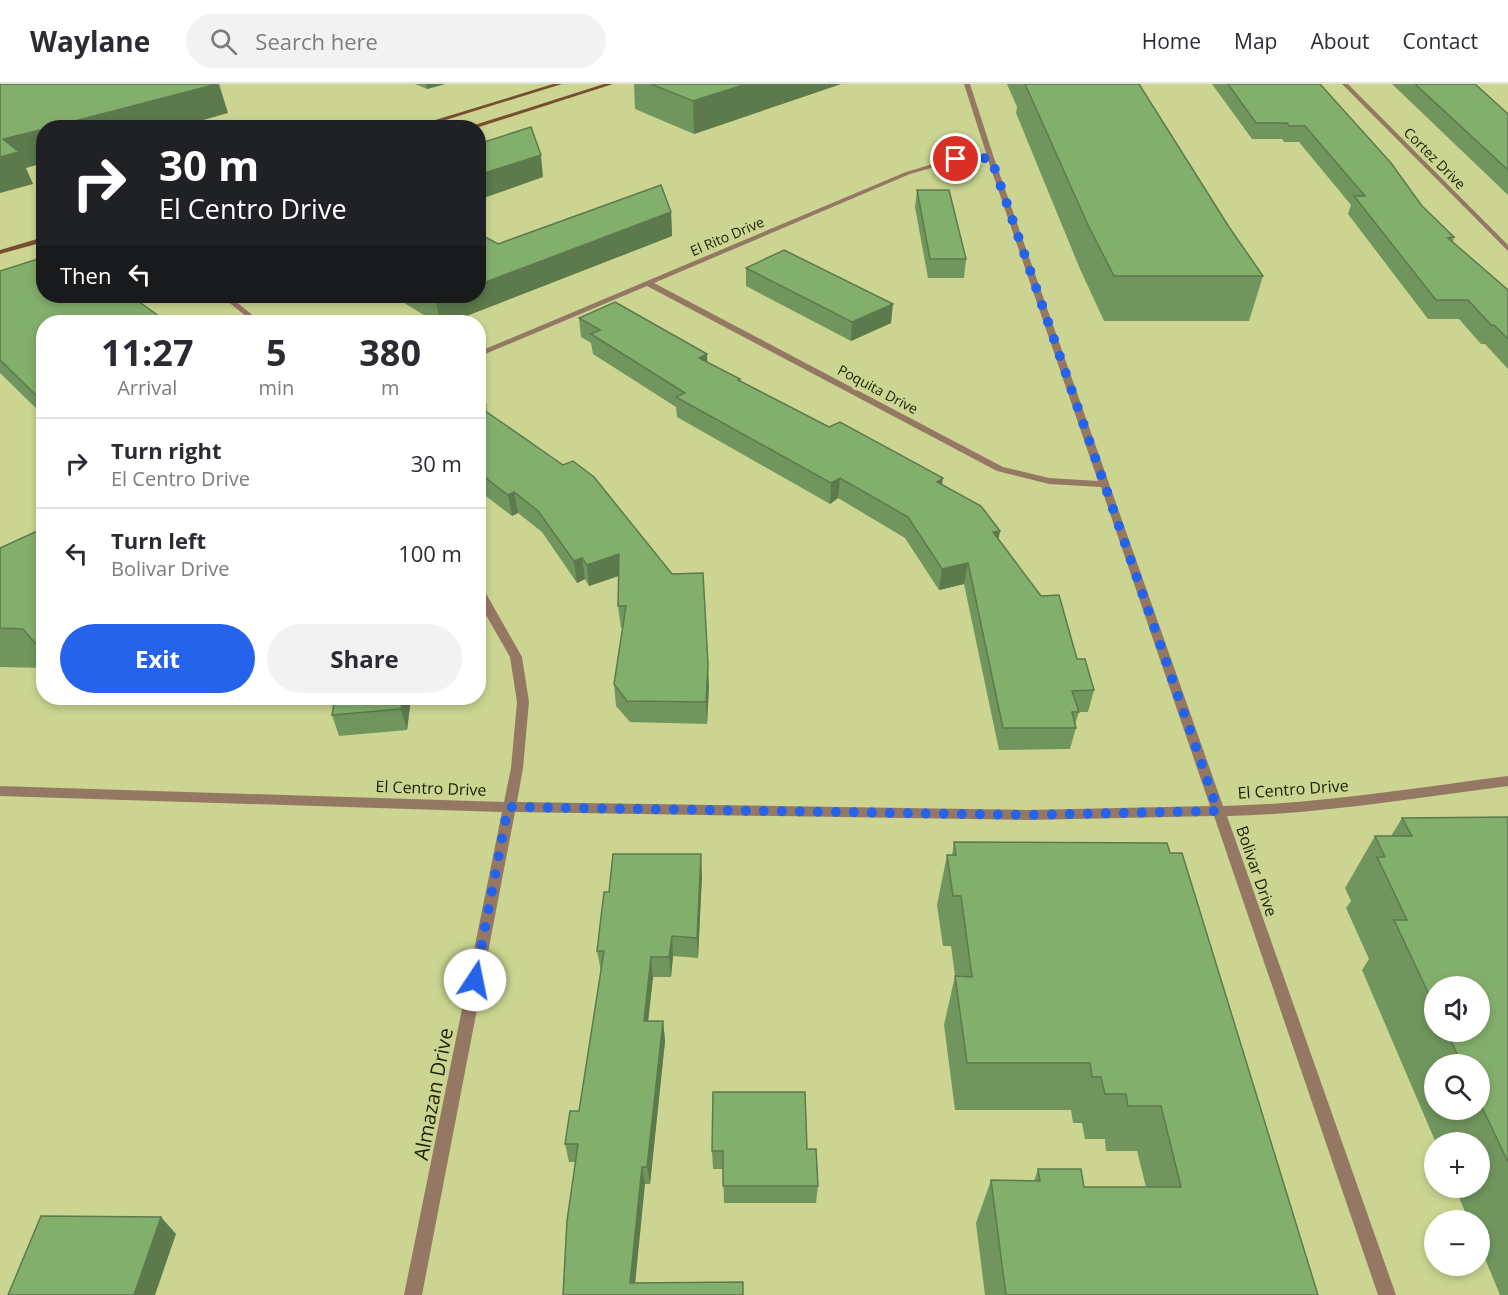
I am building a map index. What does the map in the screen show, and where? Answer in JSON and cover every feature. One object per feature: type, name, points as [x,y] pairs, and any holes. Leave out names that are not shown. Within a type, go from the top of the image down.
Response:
[{"type":"main road","points":[[439,120],[559,84]]},
{"type":"main road","points":[[486,122],[610,84]]},
{"type":"main road","points":[[0,252],[36,241]]},
{"type":"street","name":"Bolivar Drive","points":[[967,84],[1388,1295]]},
{"type":"street","name":"Cortez Drive","points":[[1345,84],[1508,249]]},
{"type":"street","name":"El Rito Drive","points":[[486,352],[908,173],[956,159],[991,158]]},
{"type":"street","name":"Poquita Drive","points":[[649,284],[1000,469],[1049,481],[1105,484]]},
{"type":"street","points":[[234,303],[248,315]]},
{"type":"street","name":"Almazan Drive","points":[[413,1295],[517,768],[523,702],[516,657],[486,604]]},
{"type":"street","name":"El Centro Drive","points":[[0,791],[508,807],[1027,815],[1218,811],[1364,801],[1508,781]]},
{"type":"building","points":[[0,84],[217,84],[79,120],[36,120],[36,131],[3,139],[19,152],[0,157]]},
{"type":"building","points":[[651,84],[746,84],[693,101]]},
{"type":"building","points":[[1025,84],[1139,84],[1229,227],[1263,276],[1114,276],[1088,225]]},
{"type":"building","points":[[1228,84],[1320,84],[1391,163],[1422,206],[1454,237],[1448,238],[1508,290],[1508,339],[1494,325],[1491,325],[1468,300],[1436,300],[1354,196],[1365,196],[1305,126],[1289,126],[1287,123],[1256,123]]},
{"type":"building","points":[[1415,84],[1475,84],[1508,114],[1508,170]]},
{"type":"building","points":[[531,127],[541,155],[486,172],[486,141]]},
{"type":"building","points":[[661,185],[671,212],[486,282],[486,237],[498,244]]},
{"type":"building","points":[[917,190],[949,190],[966,259],[930,259]]},
{"type":"building","points":[[784,250],[893,304],[852,322],[746,268]]},
{"type":"building","points":[[36,260],[36,303],[141,303],[157,315],[36,315],[36,395],[0,360],[0,271]]},
{"type":"building","points":[[615,302],[707,354],[699,358],[740,379],[738,380],[829,427],[840,422],[943,478],[937,482],[981,506],[1000,531],[993,532],[1041,596],[1059,595],[1077,659],[1085,659],[1094,690],[1072,691],[1079,712],[1072,712],[1076,728],[1003,728],[968,563],[942,569],[908,517],[840,478],[831,483],[676,397],[685,393],[591,334],[600,330],[579,318]]},
{"type":"building","points":[[486,411],[563,465],[573,461],[594,477],[672,574],[703,573],[708,664],[706,702],[627,701],[614,684],[626,606],[618,606],[619,554],[587,565],[582,558],[574,561],[538,511],[514,492],[508,495],[486,478]]},
{"type":"building","points":[[36,532],[36,644],[23,629],[0,628],[0,548]]},
{"type":"building","points":[[334,705],[402,705],[401,709],[332,715]]},
{"type":"building","points":[[1508,817],[1508,1162],[1488,1120],[1490,1120],[1490,1054],[1457,1054],[1452,1042],[1490,1042],[1490,976],[1424,976],[1424,984],[1394,920],[1407,920],[1377,857],[1385,857],[1375,836],[1412,836],[1402,818]]},
{"type":"building","points":[[954,842],[1167,843],[1170,853],[1182,853],[1318,1295],[1006,1295],[991,1180],[1040,1181],[1038,1169],[1081,1169],[1084,1187],[1181,1187],[1161,1106],[1128,1106],[1126,1094],[1105,1094],[1101,1077],[1092,1077],[1090,1063],[967,1063],[955,976],[972,977],[961,896],[953,896],[947,855],[956,855]]},
{"type":"building","points":[[613,854],[701,854],[697,938],[672,936],[669,957],[651,957],[644,1021],[663,1021],[647,1167],[642,1167],[630,1283],[743,1282],[743,1295],[563,1295],[567,1221],[578,1144],[565,1144],[570,1111],[579,1111],[604,951],[597,951],[604,892],[609,892]]},
{"type":"building","points":[[713,1092],[805,1092],[807,1149],[816,1149],[818,1186],[723,1186],[723,1151],[712,1151]]},
{"type":"building","points":[[41,1216],[161,1217],[134,1295],[8,1295]]},
{"type":"route","points":[[475,980],[508,807],[1027,815],[1218,811],[991,158],[956,159]]}]
